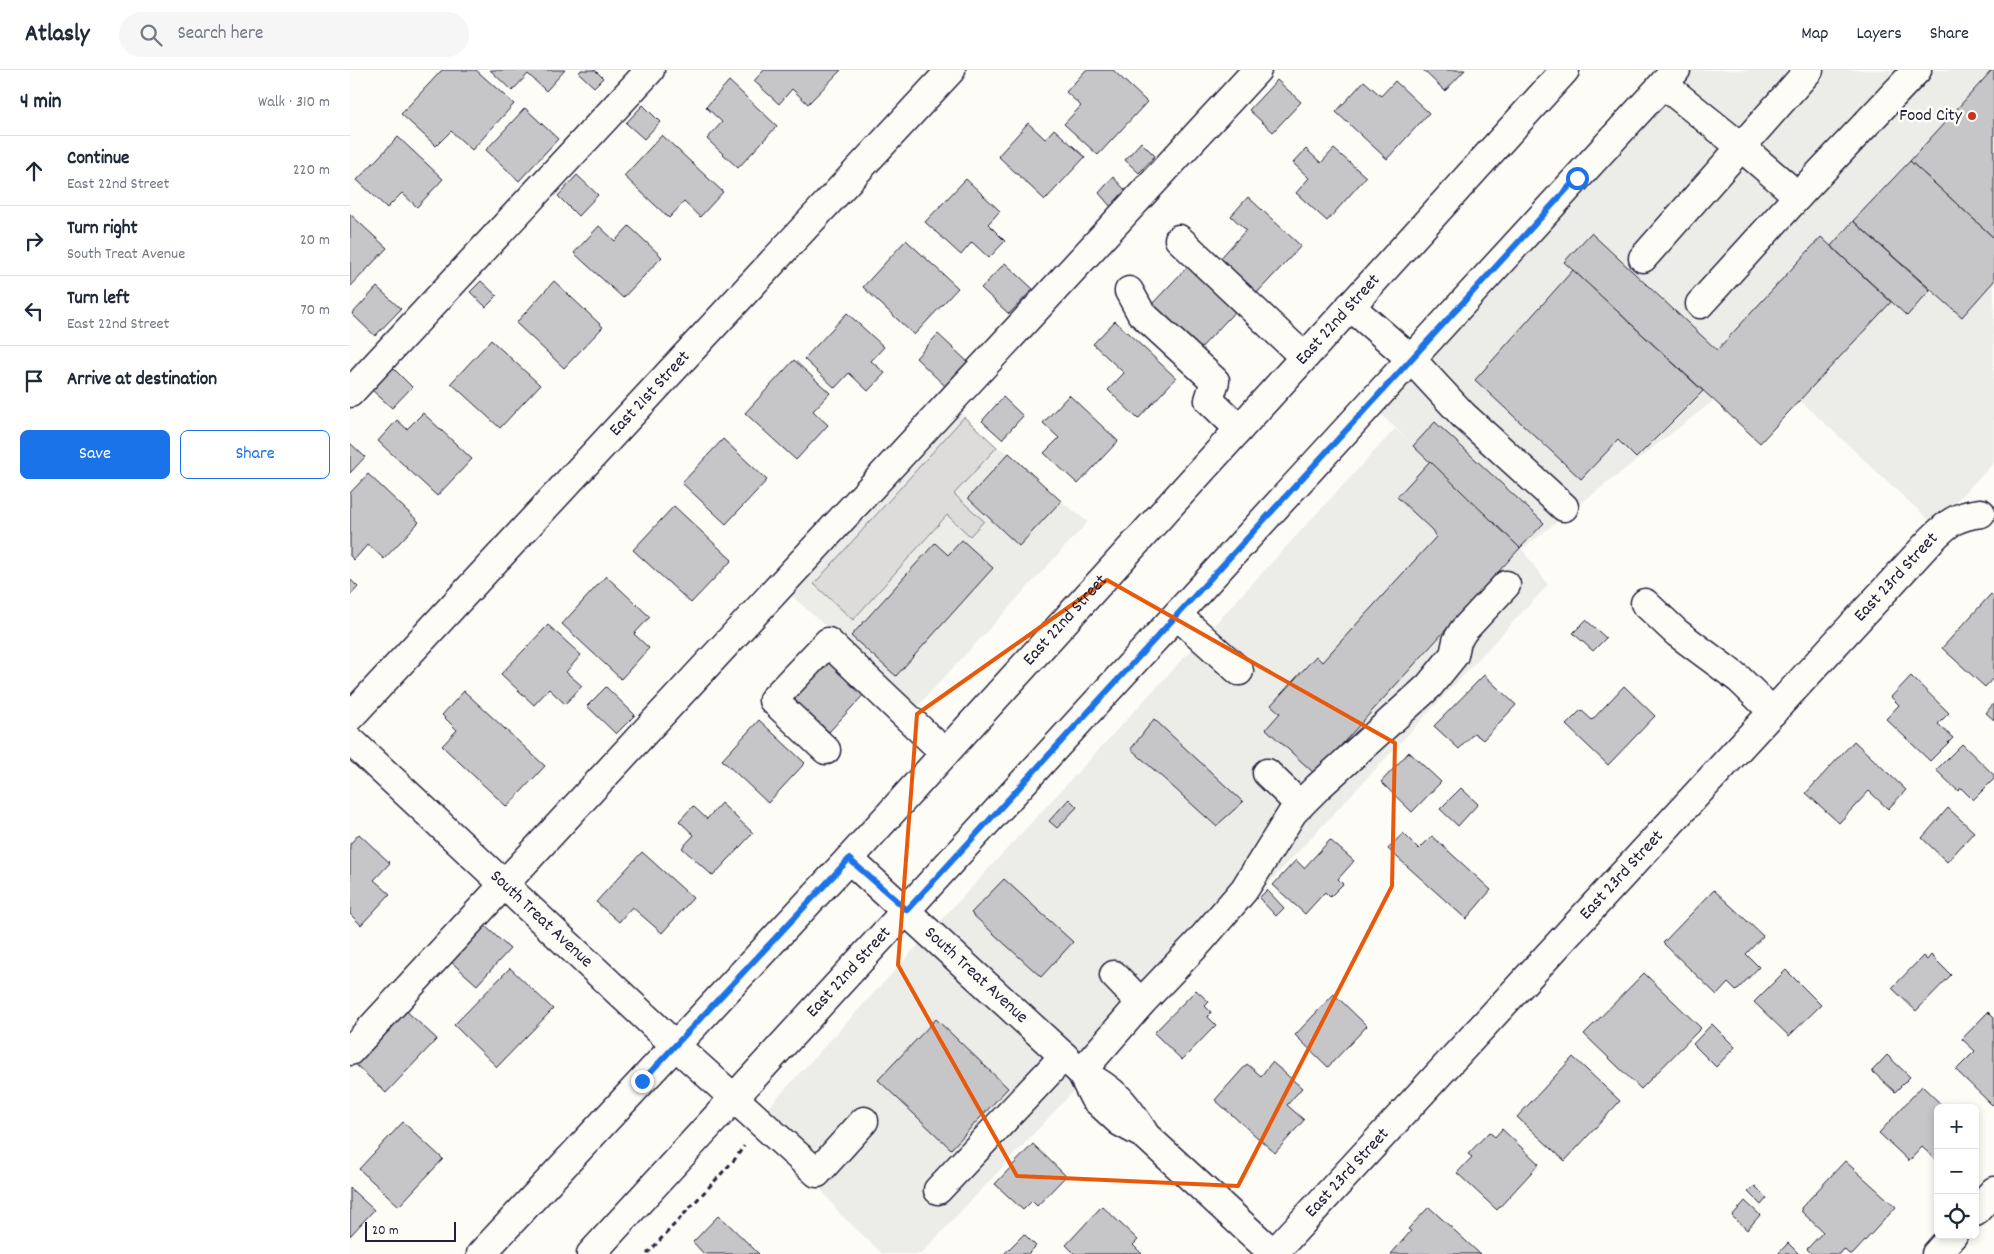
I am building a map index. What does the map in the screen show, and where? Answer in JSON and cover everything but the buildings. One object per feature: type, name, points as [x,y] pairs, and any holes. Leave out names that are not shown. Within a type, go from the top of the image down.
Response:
[{"type":"main road","points":[[350,393],[650,70]]},
{"type":"main road","name":"East 21st Street","points":[[350,717],[951,70]]},
{"type":"main road","points":[[350,1051],[1257,70]]},
{"type":"main road","name":"East 22nd Street","points":[[480,1254],[849,859],[1565,70]]},
{"type":"main road","points":[[1643,258],[1809,70]]},
{"type":"main road","points":[[1700,304],[1798,196],[1917,70]]},
{"type":"main road","points":[[1670,77],[1741,147],[1798,196]]},
{"type":"main road","name":"East 22nd Street","points":[[593,1253],[1670,77]]},
{"type":"main road","points":[[1179,239],[1304,357]]},
{"type":"main road","points":[[1130,291],[1141,312],[1215,381],[1208,400],[1239,429]]},
{"type":"main road","points":[[1350,306],[1410,359],[1463,415],[1564,507]]},
{"type":"main road","name":"East 23rd Street","points":[[1274,1254],[1930,540],[1948,524],[1964,515],[1990,511]]},
{"type":"main road","points":[[938,1190],[1072,1064],[1141,1003],[1200,942],[1244,890],[1293,812],[1429,686],[1454,656],[1457,642],[1463,631],[1506,585]]},
{"type":"main road","points":[[1646,604],[1677,633],[1739,679],[1773,712]]},
{"type":"main road","points":[[1177,615],[1239,671]]},
{"type":"main road","points":[[826,750],[773,700],[828,642],[945,753]]},
{"type":"main road","name":"South Treat Avenue","points":[[350,740],[676,1046],[817,1173],[864,1121]]},
{"type":"main road","points":[[1267,773],[1300,805]]},
{"type":"main road","name":"South Treat Avenue","points":[[849,859],[907,910],[1072,1064],[1105,1085],[1128,1106],[1146,1136],[1274,1254]]},
{"type":"main road","points":[[1114,975],[1141,1003]]},
{"type":"main road","points":[[1979,1208],[1994,1191]]},
{"type":"main road","points":[[1936,1254],[1949,1239]]},
{"type":"path","points":[[647,1254],[735,1159],[744,1146]]},
{"type":"highlighted area","points":[[1107,580],[1395,743],[1392,886],[1238,1186],[1017,1176],[898,965],[917,714]]},
{"type":"shaded area","points":[[1684,70],[1994,70],[1994,463],[1933,524],[1761,364],[1522,549],[1548,585],[921,1254],[883,1254],[840,1214],[763,1113],[1395,429],[1412,444],[1370,404]]},
{"type":"shaded area","points":[[959,410],[964,417],[997,447],[1009,453],[1061,501],[1088,522],[916,708],[792,596]]},
{"type":"shaded area","points":[[964,417],[997,447],[954,494],[984,521],[970,536],[947,515],[853,620],[814,584]]},
{"type":"place","name":"Food City","points":[[1972,116]]},
{"type":"route","points":[[642,1081],[849,859],[907,910],[1577,178]]}]
